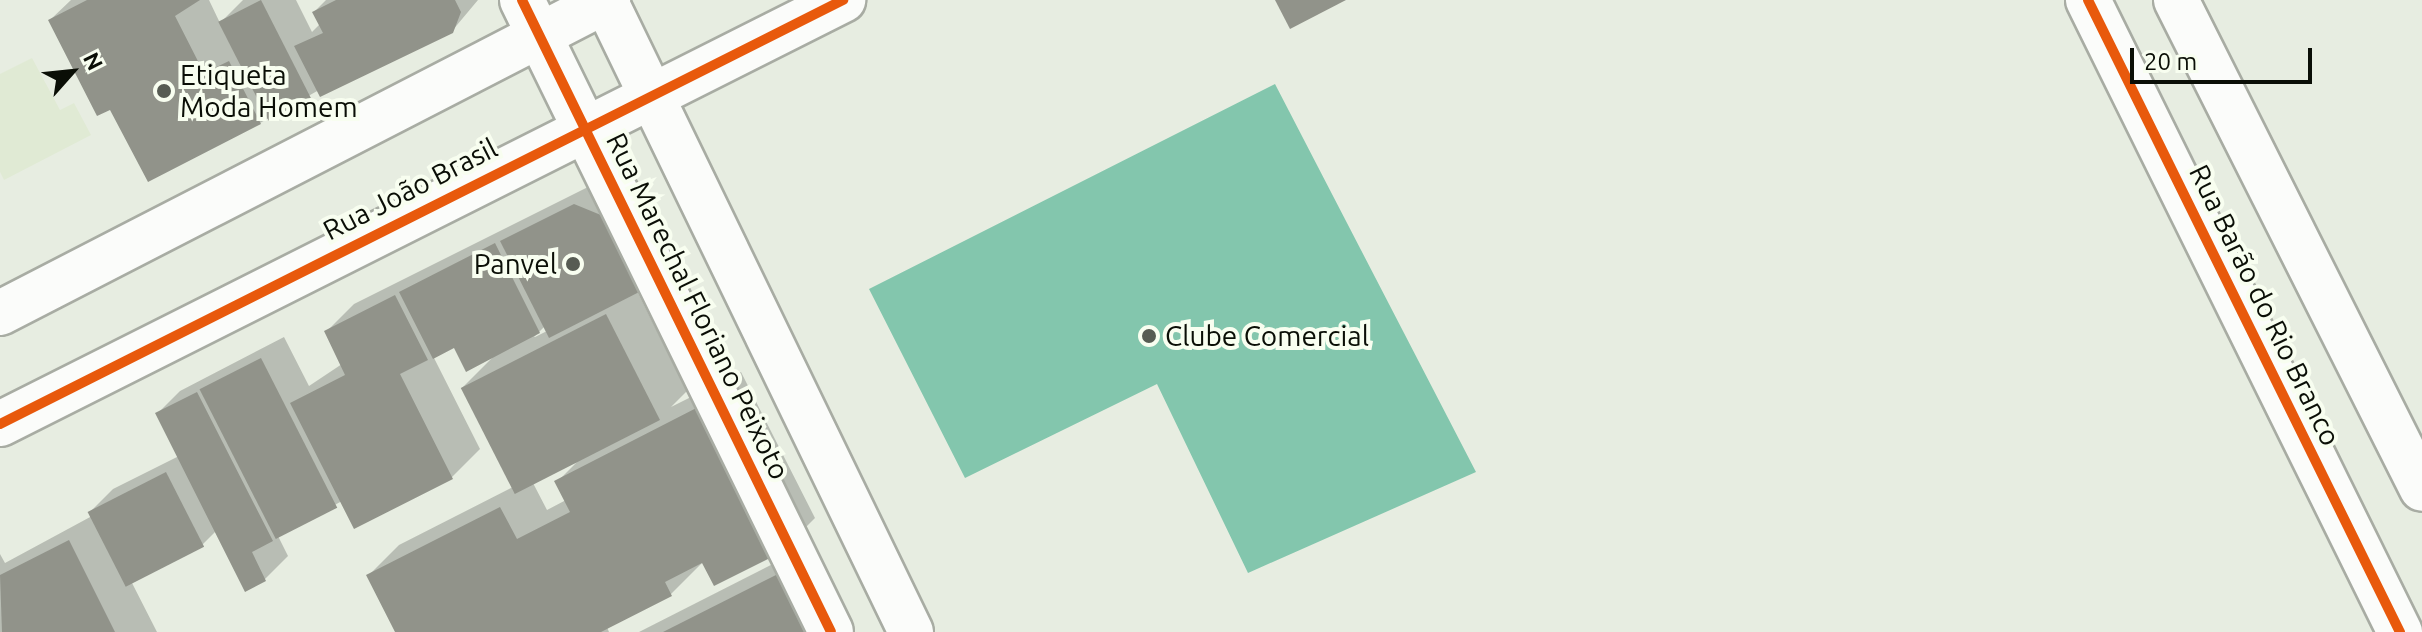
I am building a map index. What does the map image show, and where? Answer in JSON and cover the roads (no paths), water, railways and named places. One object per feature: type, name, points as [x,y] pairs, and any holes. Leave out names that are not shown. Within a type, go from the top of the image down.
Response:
[{"type":"street","name":"Rua Marechal Floriano Peixoto","points":[[606,0],[911,632]]},
{"type":"street","points":[[0,313],[531,17],[606,0]]},
{"type":"street","name":"Rua João Brasil","points":[[0,424],[584,127],[843,0]]},
{"type":"street","name":"Rua Barão do Rio Branco","points":[[2088,0],[2400,632]]},
{"type":"street","name":"Rua Barão do Rio Branco","points":[[2176,0],[2422,489]]},
{"type":"street","name":"Rua Marechal Floriano Peixoto","points":[[531,17],[831,632]]},
{"type":"place","name":"Etiqueta Moda Homem","points":[[164,91]]},
{"type":"place","name":"Panvel","points":[[573,264]]},
{"type":"place","name":"Clube Comercial","points":[[1149,336]]}]
